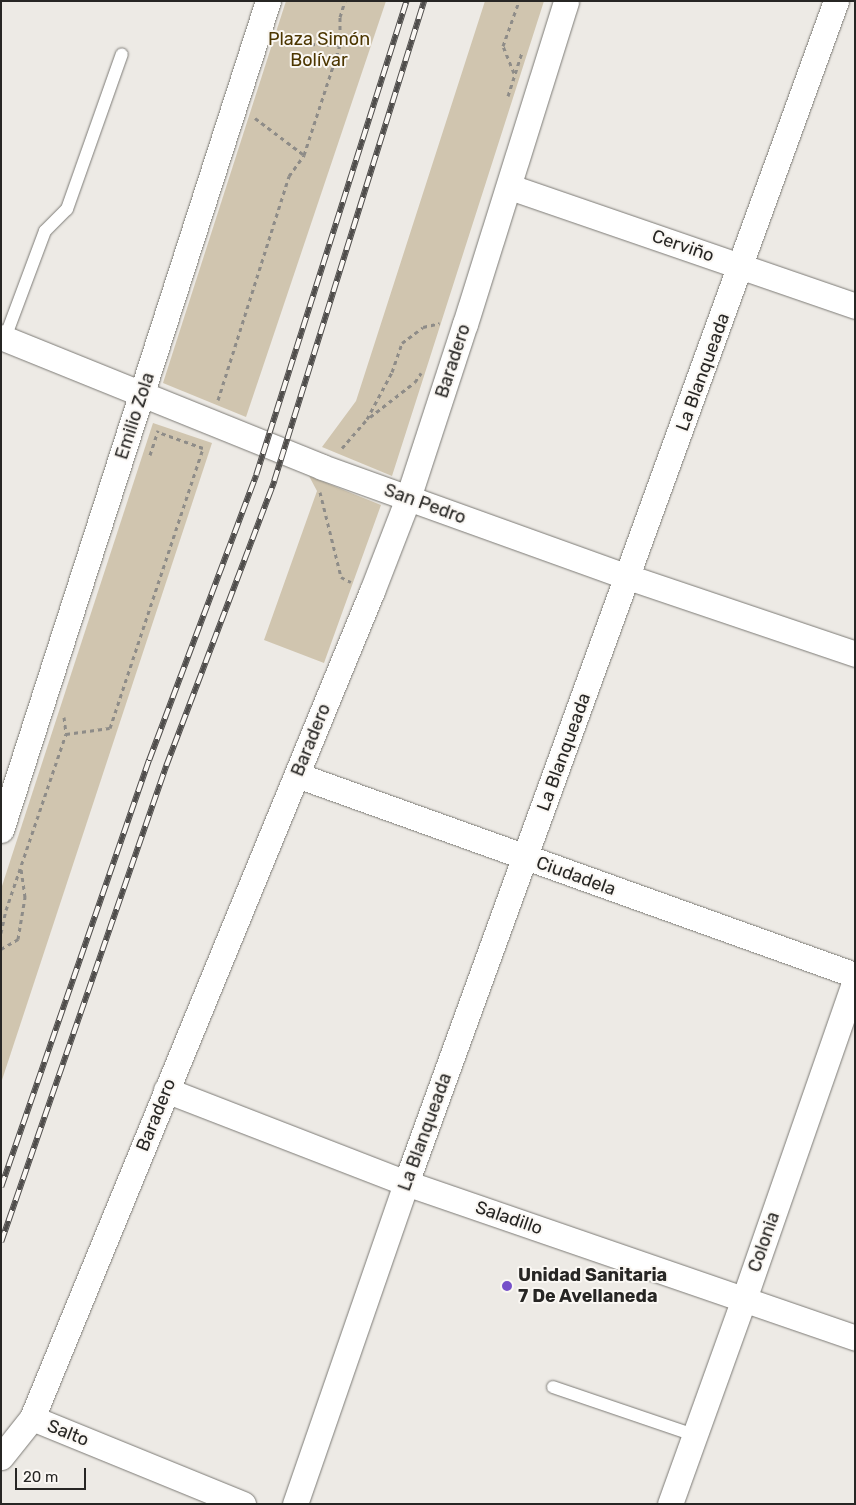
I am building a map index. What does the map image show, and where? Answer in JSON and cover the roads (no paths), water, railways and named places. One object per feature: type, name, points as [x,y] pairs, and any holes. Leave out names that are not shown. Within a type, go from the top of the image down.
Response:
[{"type":"street","name":"Emilio Zola","points":[[1,830],[234,101],[268,1]]},
{"type":"street","name":"Baradero","points":[[1,1457],[32,1418],[372,591],[408,498],[510,187],[566,1]]},
{"type":"street","name":"La Blanqueada","points":[[294,1504],[406,1183],[742,266],[836,1]]},
{"type":"street","name":"Cerviño","points":[[510,187],[855,306]]},
{"type":"street","name":"San Pedro","points":[[3,337],[322,467],[628,577],[855,654]]},
{"type":"street","name":"Ciudadela","points":[[297,775],[855,975]]},
{"type":"street","name":"Colonia","points":[[670,1504],[744,1299],[855,980]]},
{"type":"street","name":"Saladillo","points":[[166,1090],[406,1183],[855,1338]]},
{"type":"street","name":"Salto","points":[[32,1418],[243,1504]]},
{"type":"lane","points":[[3,337],[45,231],[68,209],[122,54]]},
{"type":"lane","points":[[553,1387],[694,1436]]},
{"type":"railway","points":[[1,1187],[149,760],[256,475],[406,1]]},
{"type":"railway","points":[[1,1242],[166,766],[274,481],[424,1]]},
{"type":"place","name":"Unidad Sanitaria 7 De Avellaneda","points":[[507,1286]]},
{"type":"park label","name":"Plaza Simón Bolívar","points":[[319,50]]}]
